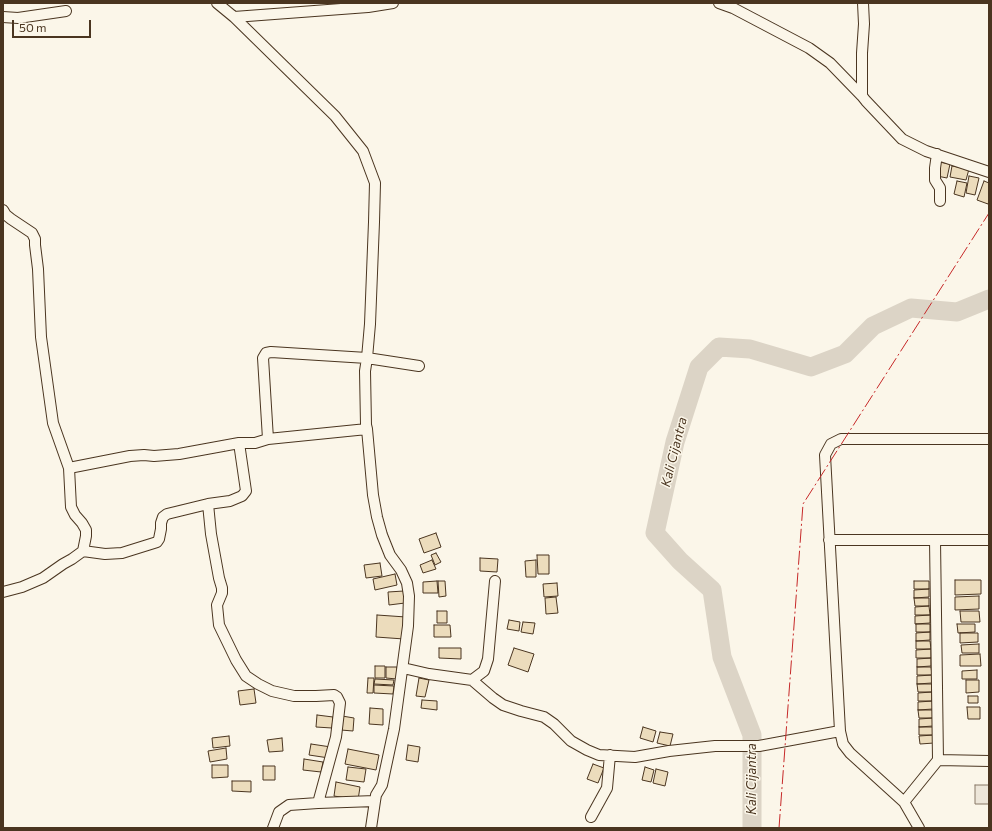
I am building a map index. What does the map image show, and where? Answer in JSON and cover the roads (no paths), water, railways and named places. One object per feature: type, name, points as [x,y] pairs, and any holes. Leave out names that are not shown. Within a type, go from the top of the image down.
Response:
[{"type":"street","points":[[217,3],[234,17],[335,116],[363,151],[375,183],[370,324],[365,371],[366,425],[373,495],[377,517],[390,555],[401,570],[407,583],[409,596],[408,626],[394,729],[382,785],[376,795],[371,828]]},
{"type":"street","points":[[234,17],[368,7],[393,3]]},
{"type":"street","points":[[719,3],[733,8],[809,48],[830,63],[902,139],[926,151],[989,172]]},
{"type":"street","points":[[862,96],[864,3]]},
{"type":"street","points":[[3,17],[18,18],[66,11]]},
{"type":"street","points":[[937,154],[935,180],[940,188],[940,201]]},
{"type":"street","points":[[3,210],[11,219],[32,233],[35,239],[41,337],[53,422],[69,468],[71,508],[86,530],[83,551],[43,578],[22,587],[3,592]]},
{"type":"street","points":[[268,439],[264,358],[266,353],[271,352],[367,358],[419,366]]},
{"type":"street","points":[[69,468],[130,456],[179,454],[239,443],[255,443],[268,439],[367,429]]},
{"type":"street","points":[[919,828],[904,802],[846,749],[843,744],[840,731],[824,455],[830,444],[841,439],[989,439]]},
{"type":"street","points":[[83,551],[104,554],[122,553],[154,544],[159,538],[163,517],[167,514],[239,498],[246,491],[239,443]]},
{"type":"street","points":[[208,504],[211,534],[222,588],[222,593],[217,605],[219,625],[236,660],[246,676],[272,691],[294,696],[334,695],[340,703],[336,737],[318,803]]},
{"type":"street","points":[[829,540],[989,540]]},
{"type":"street","points":[[904,802],[938,760],[935,540]]},
{"type":"street","points":[[472,680],[484,671],[488,659],[495,581]]},
{"type":"street","points":[[403,668],[429,674],[472,680],[492,698],[503,705],[521,712],[544,717],[554,724],[570,741],[599,755],[635,757],[669,751],[715,746],[759,746],[840,731]]},
{"type":"street","points":[[591,818],[607,788],[610,755]]},
{"type":"street","points":[[938,760],[989,761]]},
{"type":"street","points":[[273,828],[279,812],[289,805],[375,801]]},
{"type":"waterway","name":"Kali Cijantra","points":[[752,828],[752,735],[722,657],[712,590],[680,561],[655,533],[675,442],[699,367],[719,347],[750,349],[811,367],[845,354],[873,326],[911,308],[957,312],[989,299]]}]
